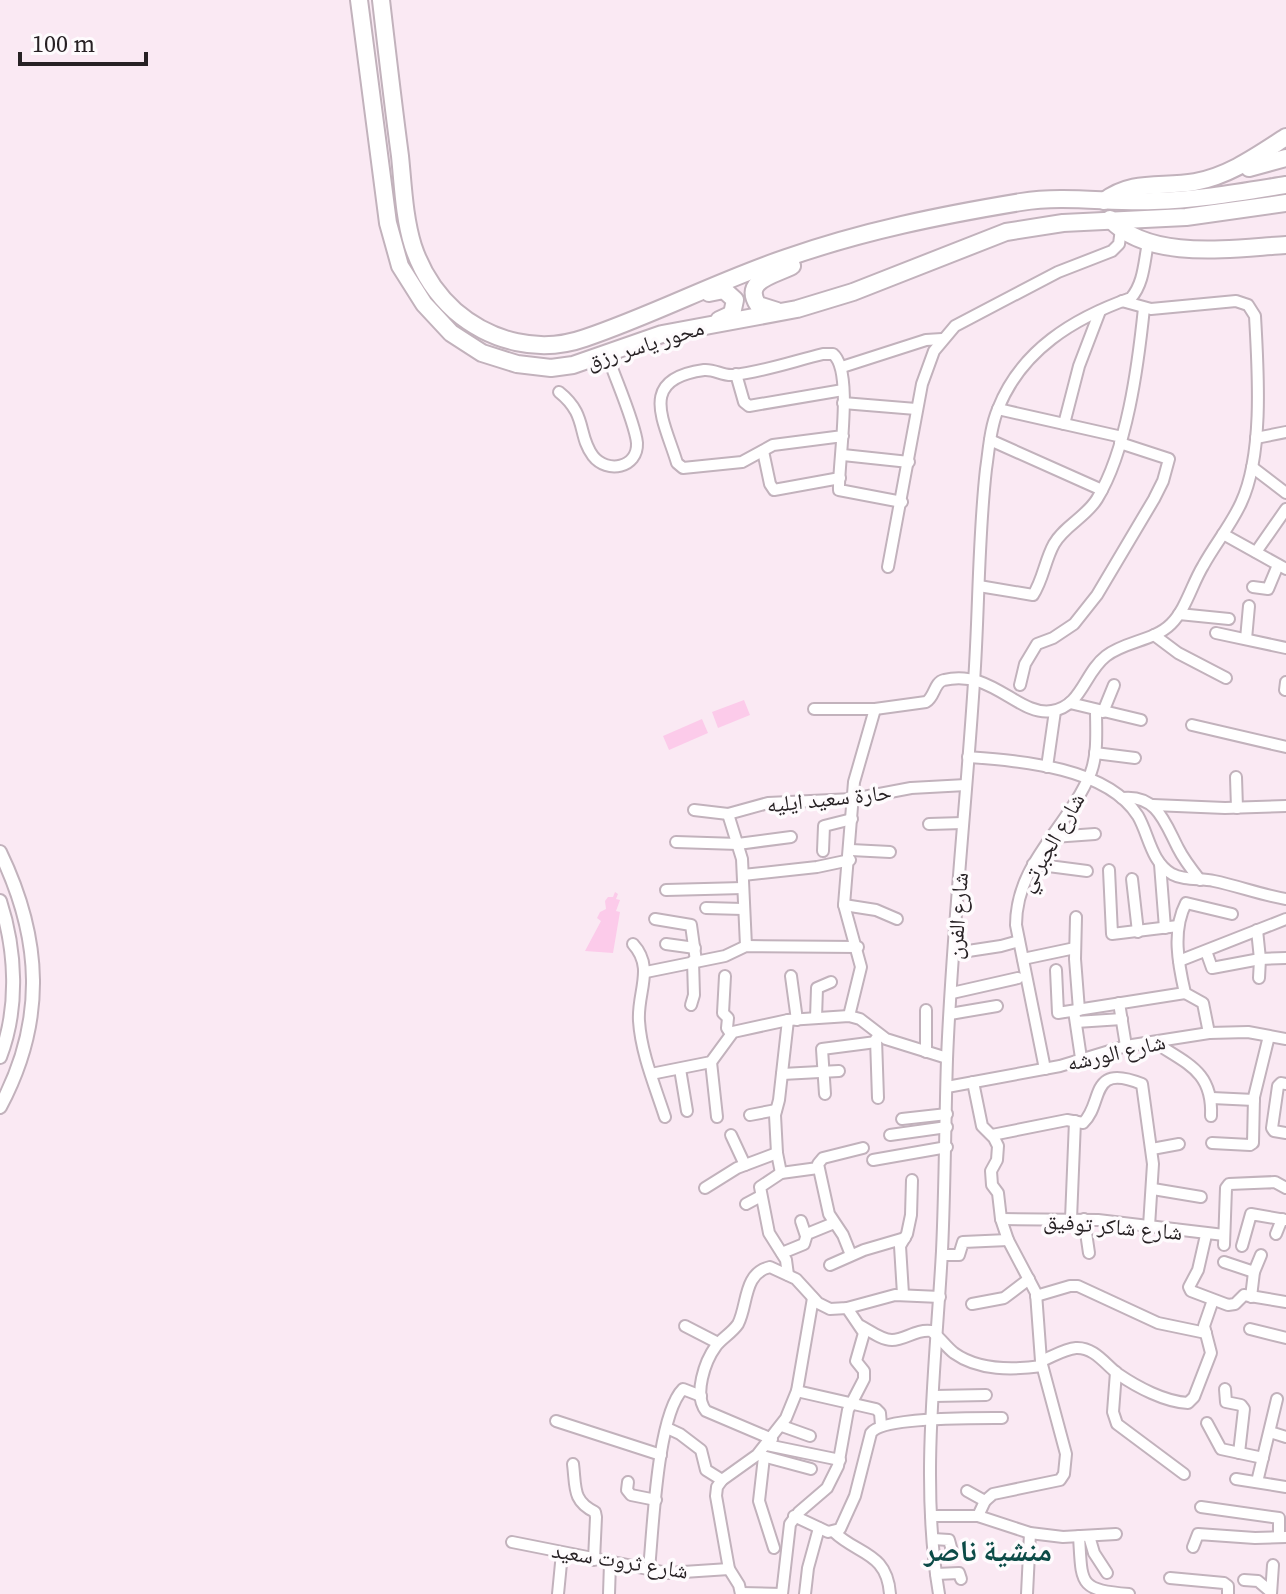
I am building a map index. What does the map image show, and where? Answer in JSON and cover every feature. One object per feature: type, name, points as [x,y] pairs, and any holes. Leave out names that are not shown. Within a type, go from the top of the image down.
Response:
[{"type":"main road","name":"محور ياسر رزق","points":[[359,0],[390,238],[400,266],[415,292],[451,333],[493,358],[527,366],[551,368],[573,365],[662,334],[786,312],[853,292],[1006,232],[1063,223],[1116,224],[1162,219],[1232,202]]},
{"type":"main road","name":"محور ياسر رزق","points":[[381,0],[409,231],[418,258],[430,281],[454,310],[496,336],[519,343],[544,346],[581,340],[653,314],[740,275],[820,247],[884,229],[1025,201],[1232,202]]},
{"type":"main road","points":[[1226,172],[1286,137]]},
{"type":"main road","points":[[1104,201],[1131,186],[1197,182],[1286,158]]},
{"type":"main road","points":[[1232,202],[1286,185]]},
{"type":"main road","points":[[1232,202],[1286,203]]},
{"type":"main road","points":[[1116,224],[1144,242],[1178,247],[1286,245]]},
{"type":"main road","points":[[786,312],[766,310],[758,305],[754,297],[756,284],[820,247]]},
{"type":"main road","points":[[684,299],[720,290],[733,296],[735,307],[732,314],[706,325]]},
{"type":"street","points":[[888,567],[902,502],[916,409],[927,367],[942,339],[973,315],[1058,272],[1112,251],[1119,244],[1116,224]]},
{"type":"street","points":[[814,709],[875,709],[928,701],[942,680],[974,680],[989,684],[1028,707],[1055,711],[1077,698],[1101,660],[1123,646],[1170,626],[1179,614],[1199,573],[1242,502],[1252,467],[1256,438],[1255,322],[1253,310],[1236,301],[1144,308],[1122,301],[1136,279],[1144,242]]},
{"type":"street","name":"شارع الفرن","points":[[939,1594],[931,1516],[947,1147],[947,1058],[974,680],[982,502],[990,440],[998,409],[1011,383],[1042,346],[1069,325],[1122,301]]},
{"type":"street","points":[[979,586],[1033,595],[1055,542],[1087,512],[1102,490],[1121,440],[1144,308]]},
{"type":"street","points":[[1064,424],[1079,366],[1100,311]]},
{"type":"street","points":[[842,367],[914,344],[942,339]]},
{"type":"street","points":[[843,436],[778,444],[742,462],[686,468],[677,463],[658,402],[662,391],[674,380],[696,372],[713,370],[725,375],[736,374],[828,353],[837,357],[842,367],[843,390],[843,403],[843,436],[843,455],[839,487],[842,492],[902,502]]},
{"type":"street","points":[[559,392],[578,415],[589,449],[598,462],[614,468],[626,464],[634,456],[636,438],[607,354]]},
{"type":"street","points":[[736,374],[744,402],[749,406],[843,390]]},
{"type":"street","points":[[843,403],[916,409]]},
{"type":"street","points":[[998,409],[1121,440],[1169,459],[1163,481],[1097,595],[1074,624],[1037,644],[1025,664],[1020,685]]},
{"type":"street","points":[[1256,438],[1286,432]]},
{"type":"street","points":[[990,440],[1102,490]]},
{"type":"street","points":[[763,451],[774,490],[840,478]]},
{"type":"street","points":[[843,455],[909,462]]},
{"type":"street","points":[[1252,467],[1286,493]]},
{"type":"street","points":[[1256,552],[1286,509]]},
{"type":"street","points":[[1223,534],[1283,565],[1268,589],[1253,587]]},
{"type":"street","points":[[1246,639],[1249,606]]},
{"type":"street","points":[[1179,614],[1229,619]]},
{"type":"street","points":[[1216,633],[1286,648]]},
{"type":"street","points":[[1154,635],[1178,653],[1226,678]]},
{"type":"street","points":[[1100,711],[1114,685]]},
{"type":"street","points":[[1070,703],[1141,720]]},
{"type":"street","points":[[849,1016],[861,967],[844,905],[857,770],[875,709]]},
{"type":"street","points":[[1047,767],[1055,711]]},
{"type":"street","name":"شارع الجبرتي","points":[[1045,1069],[1019,941],[1016,909],[1019,893],[1033,864],[1088,778],[1095,753],[1100,711]]},
{"type":"street","points":[[1192,725],[1286,747]]},
{"type":"street","points":[[1095,753],[1135,758]]},
{"type":"street","points":[[968,757],[1047,767],[1088,778],[1122,798],[1139,819],[1160,864],[1165,928]]},
{"type":"street","points":[[1236,777],[1237,808]]},
{"type":"street","name":"حارة سعيد ايليه","points":[[694,810],[728,814],[768,803],[853,799],[911,788],[966,785]]},
{"type":"street","points":[[1122,798],[1139,798],[1153,805],[1286,806]]},
{"type":"street","points":[[1153,805],[1200,880]]},
{"type":"street","points":[[728,814],[738,844],[743,875],[746,946]]},
{"type":"street","points":[[823,851],[824,826],[852,819]]},
{"type":"street","points":[[929,824],[963,823]]},
{"type":"street","points":[[1053,837],[1095,834]]},
{"type":"street","points":[[676,842],[738,844],[791,837]]},
{"type":"street","points":[[0,852],[21,901],[29,932],[33,982],[30,1026],[16,1074],[0,1107]]},
{"type":"street","points":[[743,875],[817,867],[850,855],[890,852]]},
{"type":"street","points":[[1033,864],[1087,871]]},
{"type":"street","points":[[1160,864],[1173,875],[1209,880],[1286,899]]},
{"type":"street","points":[[1109,870],[1112,933],[1178,926]]},
{"type":"street","points":[[1132,879],[1138,932]]},
{"type":"street","points":[[666,890],[743,888]]},
{"type":"street","points":[[0,901],[8,934],[12,991],[9,1023],[1,1053]]},
{"type":"street","points":[[1185,993],[1179,961],[1178,926],[1186,903],[1232,914]]},
{"type":"street","points":[[844,905],[876,910],[897,919]]},
{"type":"street","points":[[706,908],[743,909]]},
{"type":"street","points":[[1076,917],[1076,1015],[1081,1058]]},
{"type":"street","points":[[655,919],[691,925],[695,948],[691,1005]]},
{"type":"street","points":[[1179,961],[1286,919]]},
{"type":"street","points":[[1257,930],[1259,978]]},
{"type":"street","points":[[8,934],[29,932]]},
{"type":"street","points":[[955,953],[1019,941]]},
{"type":"street","points":[[633,944],[642,957],[646,972],[638,1009],[639,1024],[665,1117]]},
{"type":"street","points":[[666,944],[695,948]]},
{"type":"street","points":[[646,972],[725,956],[746,946],[858,947]]},
{"type":"street","points":[[1023,959],[1075,948]]},
{"type":"street","points":[[1206,951],[1212,968],[1260,959],[1286,958]]},
{"type":"street","points":[[1056,970],[1058,1013],[1122,1019]]},
{"type":"street","points":[[725,976],[723,1013],[728,1018],[727,1028],[731,1034]]},
{"type":"street","points":[[781,1173],[777,1153],[776,1110],[792,1020],[791,976]]},
{"type":"street","points":[[952,993],[1018,978]]},
{"type":"street","points":[[816,1018],[817,988],[831,982]]},
{"type":"street","points":[[1076,1015],[1119,1003],[1185,993],[1203,1003],[1209,1033]]},
{"type":"street","points":[[1119,1003],[1126,1046]]},
{"type":"street","points":[[950,1014],[997,1006]]},
{"type":"street","points":[[926,1010],[926,1052]]},
{"type":"street","points":[[651,1074],[711,1062],[731,1034],[792,1020],[849,1016],[860,1019],[876,1038],[878,1098]]},
{"type":"street","name":"شارع الورشه","points":[[947,1087],[1045,1069],[1126,1046],[1209,1033],[1248,1032],[1286,1039]]},
{"type":"street","points":[[1212,1143],[1250,1145],[1253,1141],[1254,1098],[1269,1036]]},
{"type":"street","points":[[825,1094],[821,1051],[825,1046],[876,1038],[947,1058]]},
{"type":"street","points":[[1154,1042],[1201,1075],[1212,1098],[1211,1116]]},
{"type":"street","points":[[711,1062],[717,1117]]},
{"type":"street","points":[[680,1069],[687,1111]]},
{"type":"street","points":[[782,1074],[839,1071]]},
{"type":"street","points":[[992,1135],[1067,1120],[1086,1121],[1099,1089],[1108,1081],[1124,1079],[1139,1083],[1144,1087],[1152,1149],[1153,1189],[1149,1226]]},
{"type":"street","points":[[973,1082],[982,1126],[998,1146],[997,1160],[991,1171],[1001,1219],[1036,1296],[1041,1364],[1066,1454],[1063,1478],[993,1494],[985,1501],[978,1516]]},
{"type":"street","points":[[1286,1084],[1279,1084],[1272,1128],[1286,1133]]},
{"type":"street","points":[[1212,1098],[1254,1098],[1275,1103]]},
{"type":"street","points":[[750,1115],[776,1110]]},
{"type":"street","points":[[902,1119],[947,1114]]},
{"type":"street","points":[[1071,1219],[1075,1121]]},
{"type":"street","points":[[890,1135],[947,1127]]},
{"type":"street","points":[[731,1135],[745,1165]]},
{"type":"street","points":[[1152,1149],[1179,1144]]},
{"type":"street","points":[[873,1160],[947,1147]]},
{"type":"street","points":[[851,1255],[829,1214],[818,1168],[823,1158],[863,1148]]},
{"type":"street","points":[[705,1188],[745,1165],[777,1153]]},
{"type":"street","points":[[788,1275],[788,1266],[769,1233],[760,1187],[781,1173],[818,1168]]},
{"type":"street","points":[[903,1294],[900,1246],[911,1215],[912,1180]]},
{"type":"street","name":"شارع شاكر توفيق","points":[[1001,1219],[1084,1219],[1149,1226],[1224,1240],[1226,1188],[1229,1184],[1275,1182],[1286,1188]]},
{"type":"street","points":[[1153,1189],[1201,1197]]},
{"type":"street","points":[[746,1204],[761,1196]]},
{"type":"street","points":[[1242,1246],[1251,1214],[1284,1220],[1276,1234]]},
{"type":"street","points":[[1084,1219],[1089,1253]]},
{"type":"street","points":[[782,1253],[804,1244],[806,1236],[801,1221]]},
{"type":"street","points":[[806,1236],[834,1223]]},
{"type":"street","points":[[1206,1235],[1198,1270],[1189,1287],[1191,1291],[1231,1305],[1244,1295],[1286,1302]]},
{"type":"street","points":[[830,1265],[905,1238]]},
{"type":"street","points":[[942,1255],[959,1255],[963,1242],[1008,1240]]},
{"type":"street","points":[[1251,1297],[1254,1272],[1261,1255]]},
{"type":"street","points":[[1224,1262],[1254,1272]]},
{"type":"street","points":[[811,1469],[765,1449],[703,1407],[701,1396],[707,1363],[718,1343],[737,1325],[747,1289],[758,1273],[770,1267],[788,1275],[802,1283],[813,1298],[830,1309],[847,1308],[903,1294],[940,1297]]},
{"type":"street","points":[[972,1304],[1004,1298],[1029,1279]]},
{"type":"street","points":[[1036,1296],[1078,1286],[1158,1323],[1206,1333]]},
{"type":"street","points":[[813,1298],[797,1391],[782,1426],[765,1449],[717,1487],[729,1569],[741,1594],[782,1594],[787,1532],[794,1516],[827,1488],[840,1460],[849,1404],[864,1379],[864,1371],[856,1361],[864,1333],[847,1308]]},
{"type":"street","points":[[860,1326],[887,1340],[925,1330],[937,1335],[954,1353],[976,1364],[1006,1369],[1041,1364],[1078,1348],[1100,1357],[1116,1372],[1147,1390],[1188,1403],[1194,1397],[1211,1353],[1204,1326],[1213,1300]]},
{"type":"street","points":[[685,1326],[718,1343]]},
{"type":"street","points":[[1250,1329],[1286,1338]]},
{"type":"street","points":[[1116,1372],[1113,1412],[1117,1424],[1184,1474]]},
{"type":"street","points":[[1225,1389],[1226,1402],[1241,1405],[1244,1409],[1239,1453]]},
{"type":"street","points":[[649,1569],[661,1455],[672,1405],[681,1390],[701,1396]]},
{"type":"street","points":[[797,1391],[879,1411],[881,1425]]},
{"type":"street","points":[[934,1396],[986,1395]]},
{"type":"street","points":[[1257,1482],[1270,1432],[1280,1416],[1277,1399]]},
{"type":"street","points":[[834,1532],[844,1523],[855,1496],[871,1433],[881,1425],[1002,1418]]},
{"type":"street","points":[[556,1421],[661,1455]]},
{"type":"street","points":[[1207,1423],[1218,1446],[1263,1458]]},
{"type":"street","points":[[782,1426],[810,1436]]},
{"type":"street","points":[[667,1428],[701,1450],[706,1470],[722,1480]]},
{"type":"street","points":[[1270,1432],[1286,1437]]},
{"type":"street","points":[[765,1449],[840,1460]]},
{"type":"street","points":[[765,1449],[759,1501],[774,1548]]},
{"type":"street","points":[[573,1464],[578,1500],[595,1512],[594,1560]]},
{"type":"street","points":[[1236,1479],[1286,1487]]},
{"type":"street","points":[[628,1482],[627,1490],[631,1495],[656,1500]]},
{"type":"street","points":[[967,1491],[985,1501]]},
{"type":"street","points":[[1193,1547],[1198,1534],[1282,1537],[1280,1520],[1276,1517],[1201,1507]]},
{"type":"street","points":[[794,1516],[834,1532],[879,1562],[886,1573],[890,1594]]},
{"type":"street","points":[[931,1516],[978,1516],[1030,1533],[1116,1534]]},
{"type":"street","points":[[805,1594],[808,1568],[819,1528]]},
{"type":"street","points":[[1027,1594],[1030,1533]]},
{"type":"street","points":[[1084,1536],[1107,1573]]},
{"type":"street","points":[[1084,1536],[1081,1575],[1084,1581],[1096,1590],[1129,1594]]},
{"type":"street","points":[[933,1539],[949,1539],[952,1551]]},
{"type":"street","name":"شارع ثروت سعيد","points":[[512,1542],[610,1563],[679,1573],[729,1569]]},
{"type":"street","points":[[558,1594],[562,1553]]},
{"type":"street","points":[[609,1594],[610,1563]]},
{"type":"street","points":[[1271,1593],[1273,1565]]},
{"type":"street","points":[[936,1574],[959,1573],[961,1579]]},
{"type":"street","points":[[1170,1578],[1226,1584],[1228,1594]]},
{"type":"street","points":[[1244,1580],[1258,1581],[1271,1593]]},
{"type":"shaded area","points":[[744,700],[750,715],[718,728],[712,712]]},
{"type":"shaded area","points":[[702,719],[708,733],[669,750],[663,736]]},
{"type":"shaded area","points":[[615,892],[618,894],[616,899],[620,900],[616,911],[620,912],[613,953],[585,951],[601,921],[597,918],[600,912],[606,909],[605,901]]},
{"type":"district","name":"منشية ناصر","points":[[988,1551]]}]
